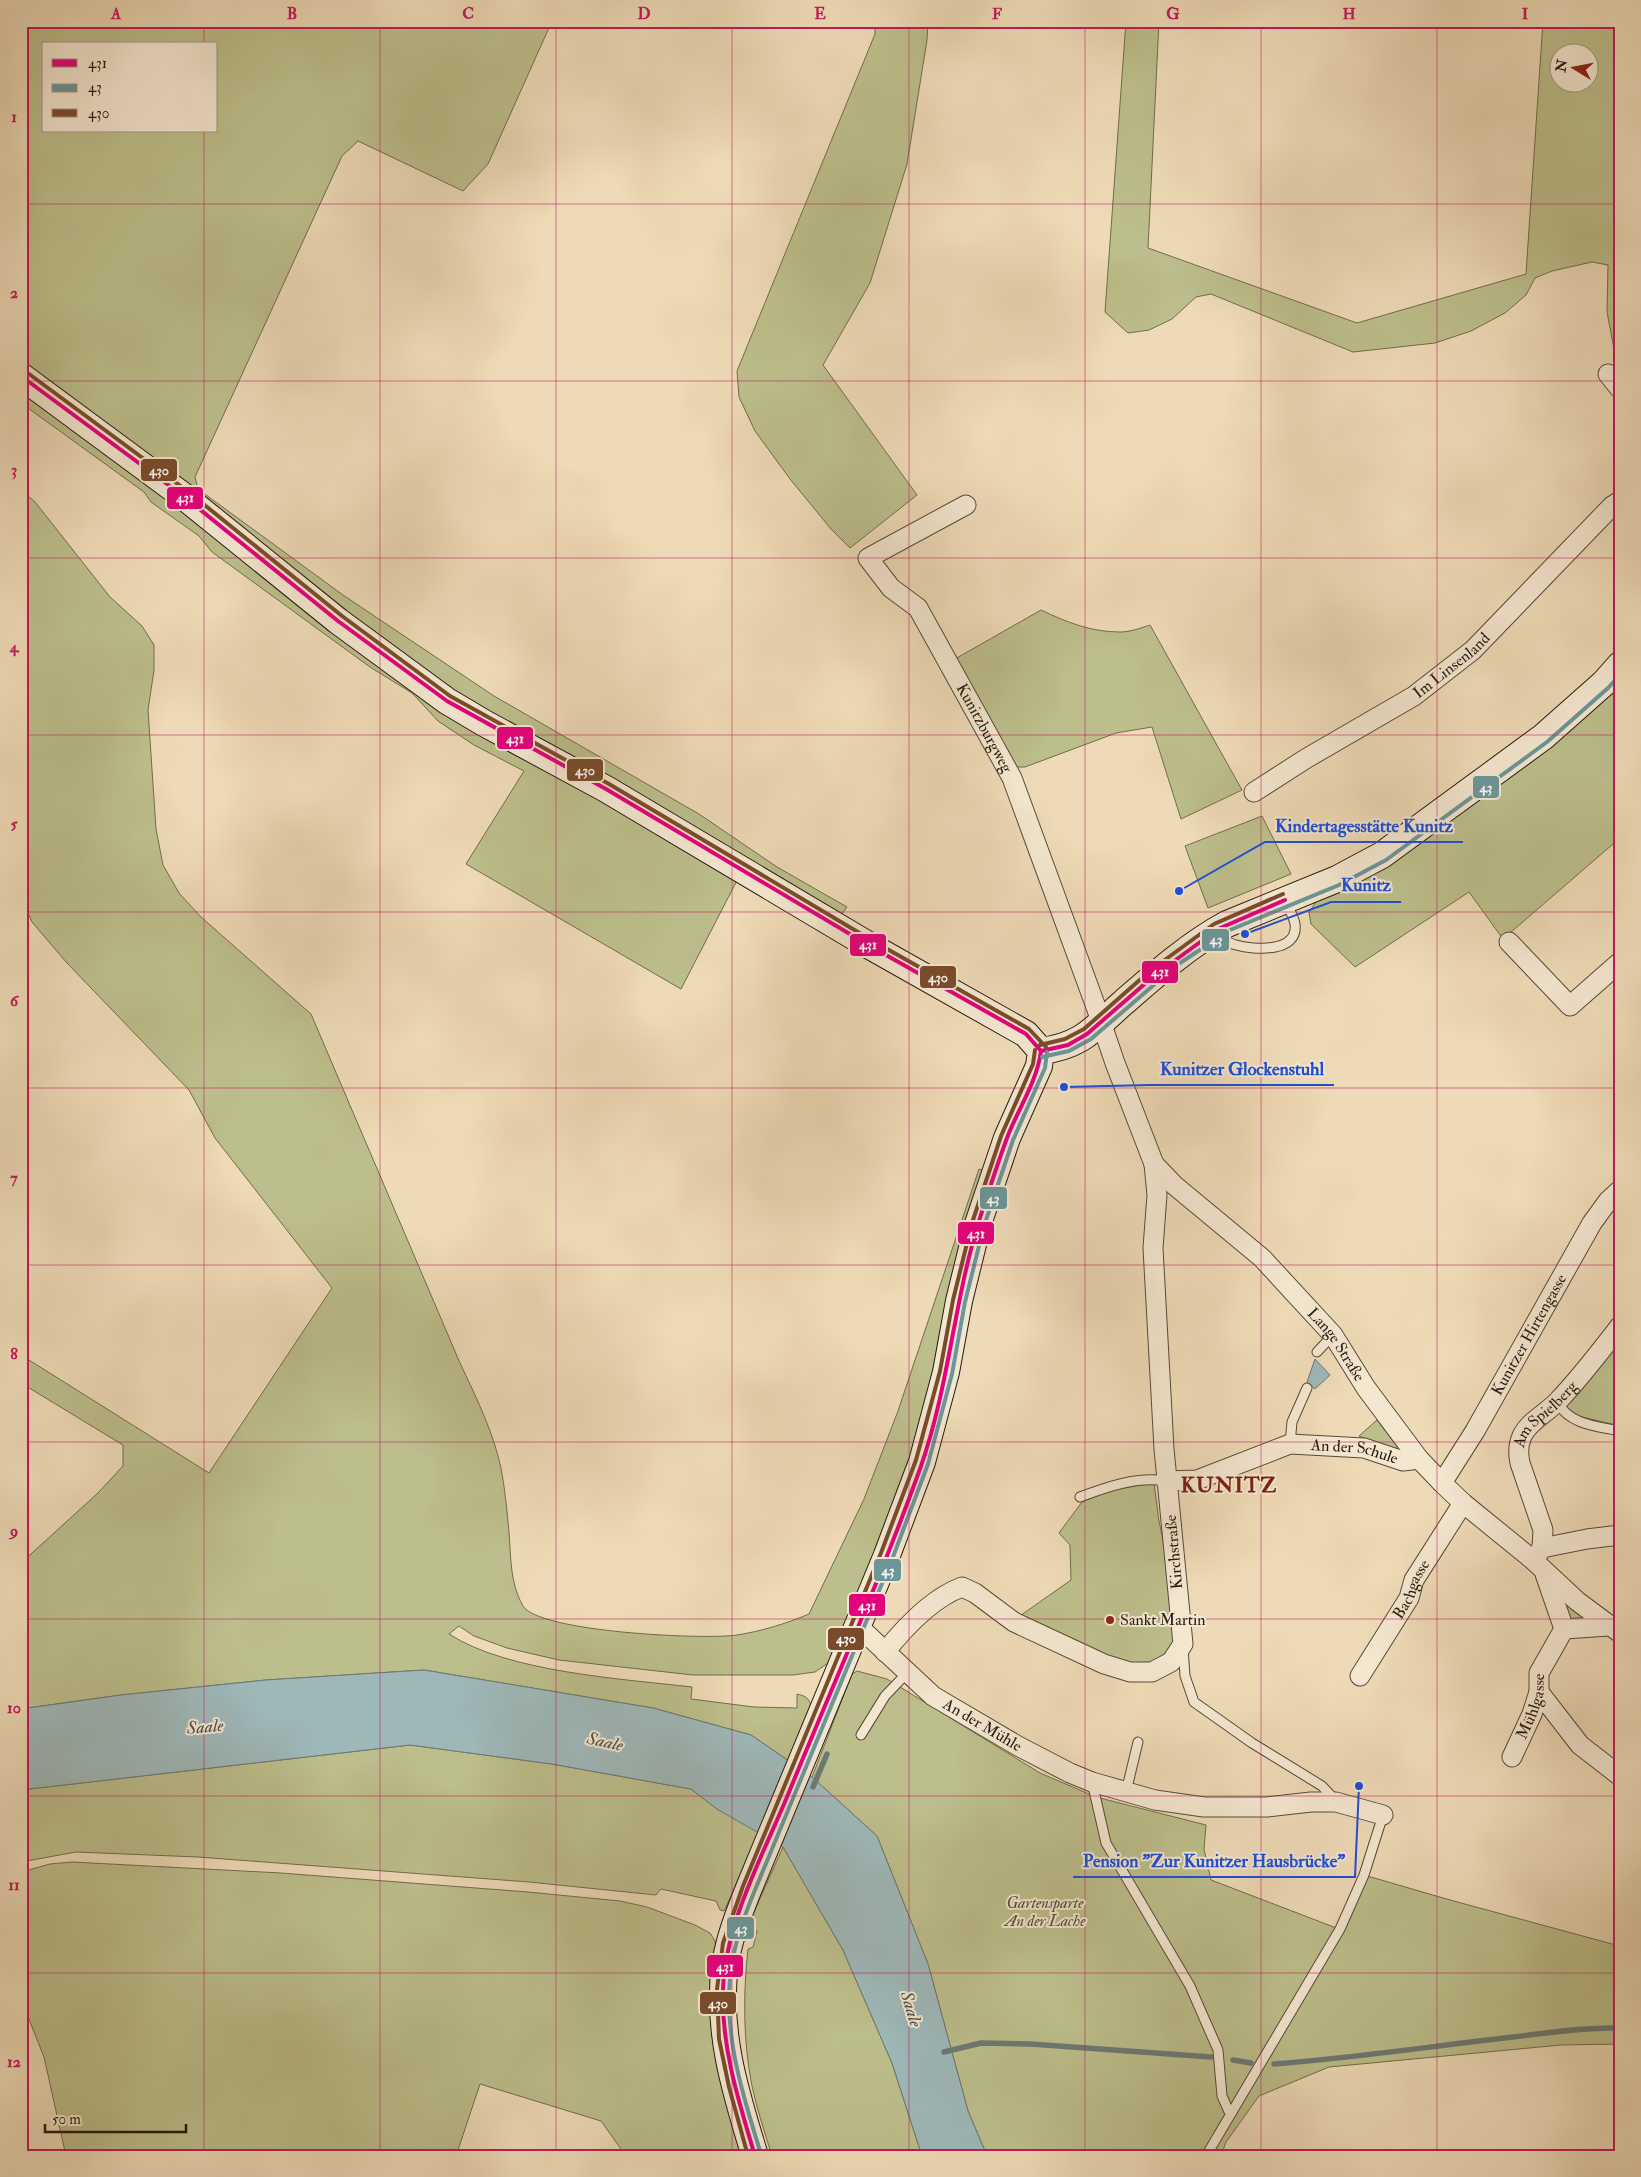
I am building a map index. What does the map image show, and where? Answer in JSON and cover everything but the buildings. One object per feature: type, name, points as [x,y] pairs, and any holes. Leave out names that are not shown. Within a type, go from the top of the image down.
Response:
[{"type":"street","points":[[1608,374],[1620,389]]},
{"type":"street","points":[[21,376],[182,495],[338,621],[447,701],[606,789],[870,946],[1026,1034],[1041,1052],[1039,1066],[1007,1138],[978,1224],[959,1301],[946,1372],[922,1462],[858,1626],[749,1888],[733,1931],[725,1965],[723,2008],[728,2059],[755,2156]]},
{"type":"street","name":"Im Linsenland","points":[[1254,792],[1414,696],[1473,650],[1612,506],[1620,501]]},
{"type":"street","name":"Kunitzburgweg","points":[[966,505],[868,558],[891,588],[918,608],[1012,778],[1101,1025]]},
{"type":"street","points":[[1041,1052],[1054,1050],[1077,1042],[1101,1025],[1123,1002],[1211,933],[1228,924],[1290,912],[1338,879],[1382,855],[1543,737],[1604,683],[1620,665]]},
{"type":"street","points":[[1509,942],[1570,1006],[1620,962]]},
{"type":"street","name":"Lange Straße","points":[[1101,1025],[1154,1164],[1174,1185],[1262,1258],[1332,1335],[1366,1388],[1418,1459],[1463,1503],[1540,1560],[1576,1601],[1614,1630]]},
{"type":"street","name":"Kirchstraße","points":[[1154,1164],[1157,1195],[1153,1248],[1166,1481],[1171,1513],[1183,1644]]},
{"type":"street","name":"Kunitzer Hirtengasse","points":[[1442,1483],[1475,1431],[1592,1223],[1608,1201],[1620,1190]]},
{"type":"street","name":"Am Spielberg","points":[[1540,1560],[1543,1530],[1520,1463],[1518,1452],[1522,1436],[1526,1429],[1557,1402],[1598,1355],[1620,1326]]},
{"type":"street","name":"An der Schule","points":[[1166,1481],[1197,1480],[1290,1444],[1364,1448],[1403,1462],[1418,1459]]},
{"type":"street","name":"Bachgasse","points":[[1360,1676],[1409,1598],[1414,1580],[1463,1503]]},
{"type":"street","points":[[1614,1630],[1564,1629],[1540,1560],[1587,1539],[1620,1535]]},
{"type":"street","points":[[885,1652],[898,1635],[926,1610],[952,1591],[962,1587],[975,1593],[1014,1622],[1104,1664],[1130,1672],[1152,1672],[1171,1662],[1183,1644]]},
{"type":"street","name":"An der Mühle","points":[[858,1626],[933,1696],[958,1712],[1070,1773],[1092,1782],[1155,1800],[1204,1807],[1258,1807],[1336,1802],[1383,1815]]},
{"type":"street","name":"Mühlgasse","points":[[1512,1756],[1532,1714],[1539,1692],[1539,1673],[1564,1629]]},
{"type":"street","points":[[1539,1692],[1580,1745],[1620,1776]]},
{"type":"lane","points":[[1211,933],[1235,945],[1277,947],[1289,943],[1295,935],[1290,912]]},
{"type":"lane","points":[[1317,1352],[1332,1335]]},
{"type":"lane","name":"An der Schule","points":[[1290,1444],[1292,1422],[1307,1388]]},
{"type":"lane","points":[[1557,1402],[1562,1412],[1569,1418],[1620,1431]]},
{"type":"lane","name":"An der Schule","points":[[1080,1497],[1108,1486],[1150,1478],[1166,1481]]},
{"type":"lane","points":[[1183,1644],[1185,1676],[1194,1702],[1201,1709],[1252,1743],[1322,1786],[1336,1802]]},
{"type":"lane","points":[[861,1735],[885,1696],[907,1673]]},
{"type":"lane","points":[[1126,1792],[1138,1742]]},
{"type":"lane","points":[[1092,1782],[1106,1843],[1190,1986],[1218,2050],[1222,2096],[1230,2114]]},
{"type":"lane","points":[[1206,2156],[1340,1929],[1364,1874],[1383,1815]]},
{"type":"green space","points":[[21,21],[552,21],[488,164],[463,191],[358,141],[342,156],[195,477],[198,489],[343,595],[494,696],[699,814],[777,867],[847,907],[838,919],[746,863],[681,989],[466,864],[524,771],[474,745],[438,721],[412,693],[370,667],[212,552],[199,536],[151,502],[144,492],[21,403]]},
{"type":"green space","points":[[875,21],[928,21],[927,40],[907,164],[870,283],[823,365],[917,495],[850,548],[831,529],[790,479],[755,431],[739,397],[737,371],[875,34]]},
{"type":"green space","points":[[1126,21],[1159,21],[1148,248],[1357,323],[1526,274],[1543,21],[1620,21],[1619,375],[1607,312],[1608,265],[1592,262],[1552,271],[1535,278],[1526,295],[1505,313],[1471,331],[1435,343],[1353,352],[1211,294],[1196,297],[1172,319],[1149,330],[1128,333],[1105,312]]},
{"type":"green space","points":[[21,490],[35,502],[110,597],[142,626],[154,645],[154,670],[148,710],[156,829],[163,865],[179,893],[201,917],[311,1014],[489,1427],[498,1454],[502,1476],[512,1570],[516,1588],[523,1606],[535,1615],[589,1628],[624,1632],[659,1635],[719,1636],[737,1635],[764,1629],[809,1614],[864,1499],[898,1411],[979,1169],[986,1171],[911,1462],[834,1659],[815,1672],[793,1675],[693,1675],[559,1660],[507,1648],[474,1636],[459,1626],[449,1634],[473,1647],[533,1665],[600,1677],[692,1687],[691,1699],[754,1707],[797,1708],[797,1694],[802,1695],[811,1705],[789,1761],[751,1735],[653,1708],[424,1670],[266,1680],[121,1695],[21,1709],[21,1563],[98,1493],[123,1466],[123,1445],[21,1383],[21,1355],[209,1473],[332,1288],[215,1138],[189,1090],[67,963],[32,922],[21,897]]},
{"type":"green space","points":[[1041,610],[1069,622],[1109,632],[1124,632],[1150,625],[1242,790],[1181,819],[1152,727],[1116,733],[1025,767],[1017,767],[1007,762],[955,659]]},
{"type":"green space","points":[[1620,679],[1620,838],[1503,939],[1469,892],[1355,967],[1311,924],[1309,912],[1318,899]]},
{"type":"green space","points":[[1262,816],[1291,874],[1208,908],[1185,846]]},
{"type":"green space","points":[[1620,1336],[1620,1426],[1578,1416],[1566,1409],[1566,1404]]},
{"type":"green space","points":[[1377,1420],[1402,1453],[1359,1436]]},
{"type":"green space","points":[[1154,1483],[1159,1521],[1175,1595],[1176,1641],[1163,1662],[1132,1666],[1017,1618],[1071,1580],[1070,1545],[1059,1533],[1082,1502],[1111,1490]]},
{"type":"green space","points":[[1564,1600],[1589,1621],[1571,1624]]},
{"type":"green space","name":"Gartensparte An der Lache","points":[[857,1671],[887,1679],[1040,1773],[1096,1797],[1206,1825],[1204,1849],[1211,1880],[1339,1929],[1364,1875],[1616,1945],[1620,1936],[1620,2044],[1561,2045],[1329,2067],[1259,2096],[1226,2142],[1221,2156],[987,2156],[968,2111],[928,1964],[877,1836],[812,1777],[852,1674]]},
{"type":"green space","points":[[410,1745],[552,1764],[691,1789],[717,1809],[760,1832],[724,1911],[720,1910],[716,1901],[661,1889],[656,1895],[529,1882],[198,1857],[76,1852],[21,1862],[21,1790]]},
{"type":"green space","points":[[783,1847],[843,1950],[892,2063],[922,2156],[772,2156],[756,2104],[749,2069],[745,2035],[745,1983],[748,1949],[753,1947],[757,1931],[749,1923]]},
{"type":"green space","points":[[72,1862],[281,1873],[620,1901],[647,1907],[695,1925],[710,1933],[715,1941],[742,2156],[626,2156],[601,2121],[480,2084],[456,2156],[66,2156],[44,2057],[21,1999],[21,1872],[50,1864]]},
{"type":"water","points":[[1315,1359],[1330,1375],[1315,1389],[1307,1382]]},
{"type":"water","name":"Saale","points":[[424,1670],[653,1708],[751,1735],[812,1777],[877,1836],[928,1964],[968,2111],[987,2156],[922,2156],[892,2063],[843,1950],[783,1847],[717,1809],[691,1789],[552,1764],[410,1745],[21,1790],[21,1709],[121,1695],[266,1680]]},
{"type":"waterway","points":[[813,1787],[827,1754]]},
{"type":"waterway","points":[[1274,2064],[1593,2028],[1620,2028]]},
{"type":"waterway","points":[[944,2052],[981,2043],[1031,2044],[1211,2057]]},
{"type":"waterway","points":[[1233,2060],[1251,2063]]},
{"type":"transit line","name":"430","points":[[25,371],[186,490],[342,616],[450,696],[609,784],[873,941],[1029,1029],[1046,1047]]},
{"type":"transit line","name":"431","points":[[21,376],[182,495],[338,621],[447,701],[606,789],[870,946],[1026,1034],[1041,1051]]},
{"type":"transit line","name":"43","points":[[1042,1057],[1069,1051],[1091,1039],[1177,965],[1230,930],[1339,885],[1386,860],[1547,742],[1620,675]]},
{"type":"transit line","name":"430","points":[[1040,1045],[1065,1039],[1084,1029],[1151,970],[1214,924],[1283,894]]},
{"type":"transit line","name":"431","points":[[1041,1051],[1068,1045],[1087,1034],[1155,975],[1218,929],[1285,900]]},
{"type":"transit line","name":"430","points":[[748,2156],[729,2087],[719,2039],[717,1989],[723,1943],[743,1886],[881,1553],[916,1460],[940,1371],[953,1300],[972,1223],[1001,1136],[1033,1064],[1035,1050]]},
{"type":"transit line","name":"431","points":[[755,2156],[732,2074],[725,2032],[723,1990],[730,1940],[746,1891],[873,1591],[921,1466],[931,1436],[970,1251],[1011,1127],[1036,1074],[1041,1051]]},
{"type":"transit line","name":"43","points":[[761,2154],[747,2108],[731,2036],[729,1987],[736,1944],[751,1899],[893,1557],[928,1464],[952,1374],[965,1302],[984,1226],[1013,1140],[1045,1068],[1047,1052]]},
{"type":"place","name":"Kindertagesstätte Kunitz","points":[[1179,891]]},
{"type":"place","name":"Kunitz","points":[[1245,934]]},
{"type":"place","name":"Kunitzer Glockenstuhl","points":[[1064,1087]]},
{"type":"place","name":"Sankt Martin","points":[[1110,1620]]},
{"type":"place","name":"Pension \"Zur Kunitzer Hausbrücke\"","points":[[1359,1786]]},
{"type":"district","name":"KUNITZ","points":[[1229,1485]]}]
